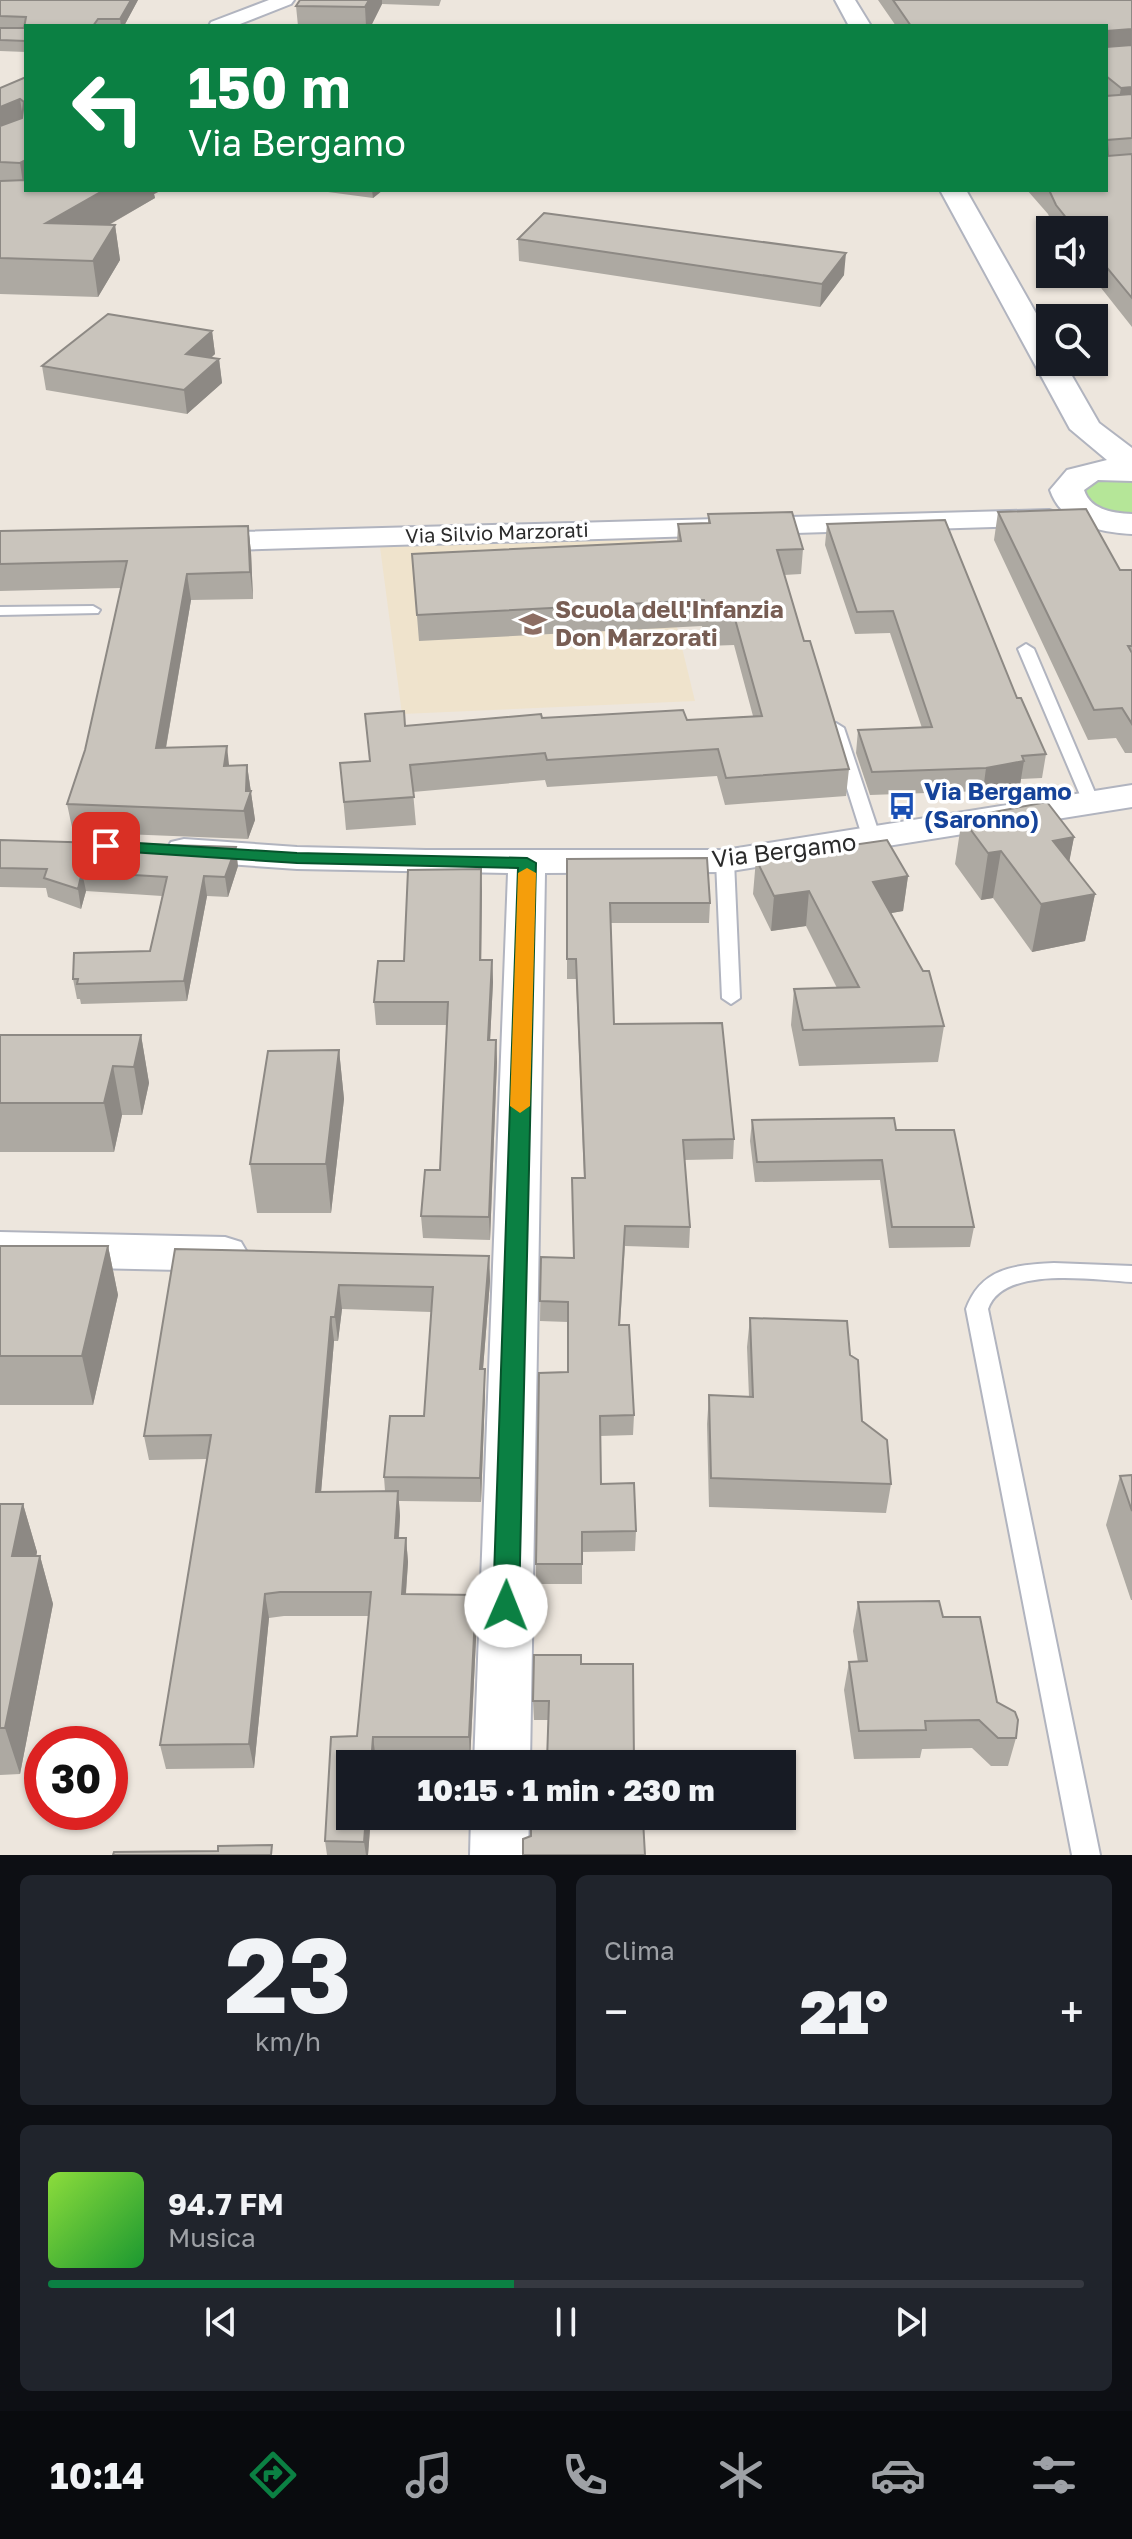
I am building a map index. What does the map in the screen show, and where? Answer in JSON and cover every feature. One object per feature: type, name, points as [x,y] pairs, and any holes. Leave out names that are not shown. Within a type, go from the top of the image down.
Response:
[{"type":"street","points":[[223,24],[285,0]]},
{"type":"street","points":[[845,0],[859,24]]},
{"type":"street","points":[[954,192],[1086,429],[1132,463]]},
{"type":"street","points":[[1086,429],[1075,486],[1088,514],[1123,528]]},
{"type":"street","points":[[1075,486],[1100,470],[1132,471]]},
{"type":"street","name":"Via Silvio Marzorati","points":[[994,519],[1075,486]]},
{"type":"street","name":"Via Silvio Marzorati","points":[[174,542],[994,519],[1123,528]]},
{"type":"street","name":"Via Bergamo","points":[[152,849],[297,858],[527,863],[725,861],[1132,796]]},
{"type":"street","points":[[502,1750],[527,863]]},
{"type":"street","points":[[0,1249],[266,1255]]},
{"type":"street","points":[[469,1260],[515,1261]]},
{"type":"street","points":[[499,1855],[500,1830]]},
{"type":"lane","points":[[0,611],[93,610]]},
{"type":"lane","points":[[1026,649],[1091,802]]},
{"type":"lane","points":[[832,717],[872,839]]},
{"type":"lane","points":[[725,861],[731,998]]},
{"type":"lane","points":[[1086,1855],[977,1309],[985,1291],[1010,1276],[1044,1271],[1132,1274]]},
{"type":"shaded area","name":"Scuola dell'Infanzia Don Marzorati","points":[[655,537],[695,701],[402,714],[380,547]]},
{"type":"green space","points":[[1132,477],[1132,514],[1099,508],[1083,497],[1083,485],[1089,479]]},
{"type":"building","points":[[0,0],[131,0],[120,19],[98,19],[94,24],[25,24],[26,17],[0,16]]},
{"type":"building","points":[[300,0],[369,0],[365,7],[296,6]]},
{"type":"building","points":[[893,0],[1132,0],[1132,29],[1108,31],[1108,24],[910,24]]},
{"type":"building","points":[[0,28],[24,28],[24,41],[0,40]]},
{"type":"building","points":[[1132,45],[1132,87],[1121,88],[1108,78],[1108,47]]},
{"type":"building","points":[[24,78],[24,102],[20,99],[0,107],[0,88]]},
{"type":"building","points":[[1132,94],[1132,138],[1108,140],[1108,96]]},
{"type":"building","points":[[24,102],[24,161],[0,162],[0,126],[22,118]]},
{"type":"building","points":[[1132,154],[1132,298],[1108,269],[1108,216],[1065,216],[1050,192],[1108,192],[1108,156]]},
{"type":"building","points":[[24,180],[24,192],[100,192],[46,223],[115,225],[93,261],[0,258],[0,181]]},
{"type":"building","points":[[544,213],[846,253],[822,284],[518,239]]},
{"type":"building","points":[[108,314],[212,331],[186,354],[219,359],[184,390],[42,366]]},
{"type":"building","points":[[1086,509],[1120,570],[1132,570],[1132,646],[1128,646],[1132,653],[1132,724],[1122,708],[1094,710],[998,512]]},
{"type":"building","points":[[792,512],[803,549],[777,550],[804,641],[810,641],[849,769],[726,778],[718,749],[547,760],[545,753],[410,765],[414,797],[344,802],[340,763],[370,761],[365,714],[404,711],[405,726],[541,714],[542,718],[683,710],[687,720],[762,716],[735,619],[708,620],[704,600],[417,615],[412,554],[681,541],[678,524],[710,523],[708,514]]},
{"type":"building","points":[[945,520],[1017,698],[1021,698],[1046,754],[1022,756],[1024,761],[986,768],[872,772],[858,730],[932,727],[893,611],[857,612],[827,524]]},
{"type":"building","points":[[248,526],[250,572],[187,574],[156,748],[227,746],[224,766],[247,765],[246,791],[251,791],[244,811],[67,804],[85,750],[127,561],[0,564],[0,531]]},
{"type":"building","points":[[1047,802],[1074,837],[1053,841],[1095,894],[1041,904],[1001,851],[988,853],[962,818]]},
{"type":"building","points":[[0,840],[236,847],[225,877],[204,876],[184,981],[77,984],[78,979],[73,979],[74,953],[150,951],[167,877],[82,872],[78,889],[44,878],[47,869],[0,868]]},
{"type":"building","points":[[887,840],[908,876],[873,882],[923,971],[929,971],[944,1026],[803,1030],[794,989],[859,987],[809,891],[774,896],[756,859]]},
{"type":"building","points":[[707,858],[710,903],[610,903],[614,1024],[722,1023],[734,1139],[683,1140],[690,1227],[625,1226],[619,1325],[629,1325],[634,1415],[600,1416],[601,1484],[634,1483],[636,1531],[582,1532],[582,1564],[536,1564],[539,1373],[568,1372],[568,1302],[540,1301],[541,1257],[574,1258],[572,1178],[585,1178],[576,959],[567,959],[567,859]]},
{"type":"building","points":[[481,869],[480,960],[492,960],[488,1040],[496,1040],[489,1217],[421,1216],[425,1170],[440,1170],[448,1002],[374,1002],[378,961],[404,961],[408,870]]},
{"type":"building","points":[[0,1035],[141,1035],[134,1067],[113,1066],[104,1103],[0,1103]]},
{"type":"building","points":[[339,1050],[326,1164],[250,1164],[268,1051]]},
{"type":"building","points":[[894,1118],[896,1130],[954,1130],[974,1227],[892,1227],[882,1160],[757,1162],[752,1120]]},
{"type":"building","points":[[0,1246],[108,1246],[82,1356],[0,1356]]},
{"type":"building","points":[[175,1249],[489,1256],[480,1369],[485,1369],[480,1478],[384,1477],[390,1416],[424,1416],[433,1287],[339,1285],[335,1317],[331,1317],[316,1492],[398,1491],[395,1538],[406,1538],[402,1594],[476,1595],[469,1737],[373,1737],[372,1750],[336,1750],[336,1830],[365,1830],[364,1842],[325,1841],[331,1737],[357,1736],[371,1592],[265,1594],[249,1744],[160,1745],[211,1435],[144,1436]]},
{"type":"building","points":[[750,1318],[847,1321],[850,1355],[858,1360],[862,1421],[887,1440],[891,1484],[711,1478],[709,1395],[753,1397]]},
{"type":"building","points":[[1132,1475],[1132,1511],[1120,1476]]},
{"type":"building","points":[[0,1504],[23,1504],[12,1556],[40,1556],[5,1728],[0,1728]]},
{"type":"building","points":[[939,1601],[943,1617],[980,1617],[997,1702],[1015,1712],[1018,1720],[1016,1738],[998,1738],[979,1720],[925,1721],[926,1730],[859,1731],[849,1662],[867,1661],[858,1602]]},
{"type":"building","points":[[534,1655],[581,1655],[581,1664],[633,1664],[634,1750],[547,1750],[549,1701],[533,1701]]},
{"type":"building","points":[[531,1830],[644,1830],[645,1855],[523,1855],[523,1839],[531,1836]]},
{"type":"building","points":[[272,1845],[271,1855],[113,1855],[114,1852],[218,1851],[218,1846]]},
{"type":"slow traffic","points":[[520,1106],[527,873]]},
{"type":"place","name":"Scuola dell'Infanzia Don Marzorati","points":[[533,624]]},
{"type":"place","name":"Via Bergamo (Saronno)","points":[[902,806]]},
{"type":"route","points":[[106,846],[297,858],[527,863],[506,1606]]}]
